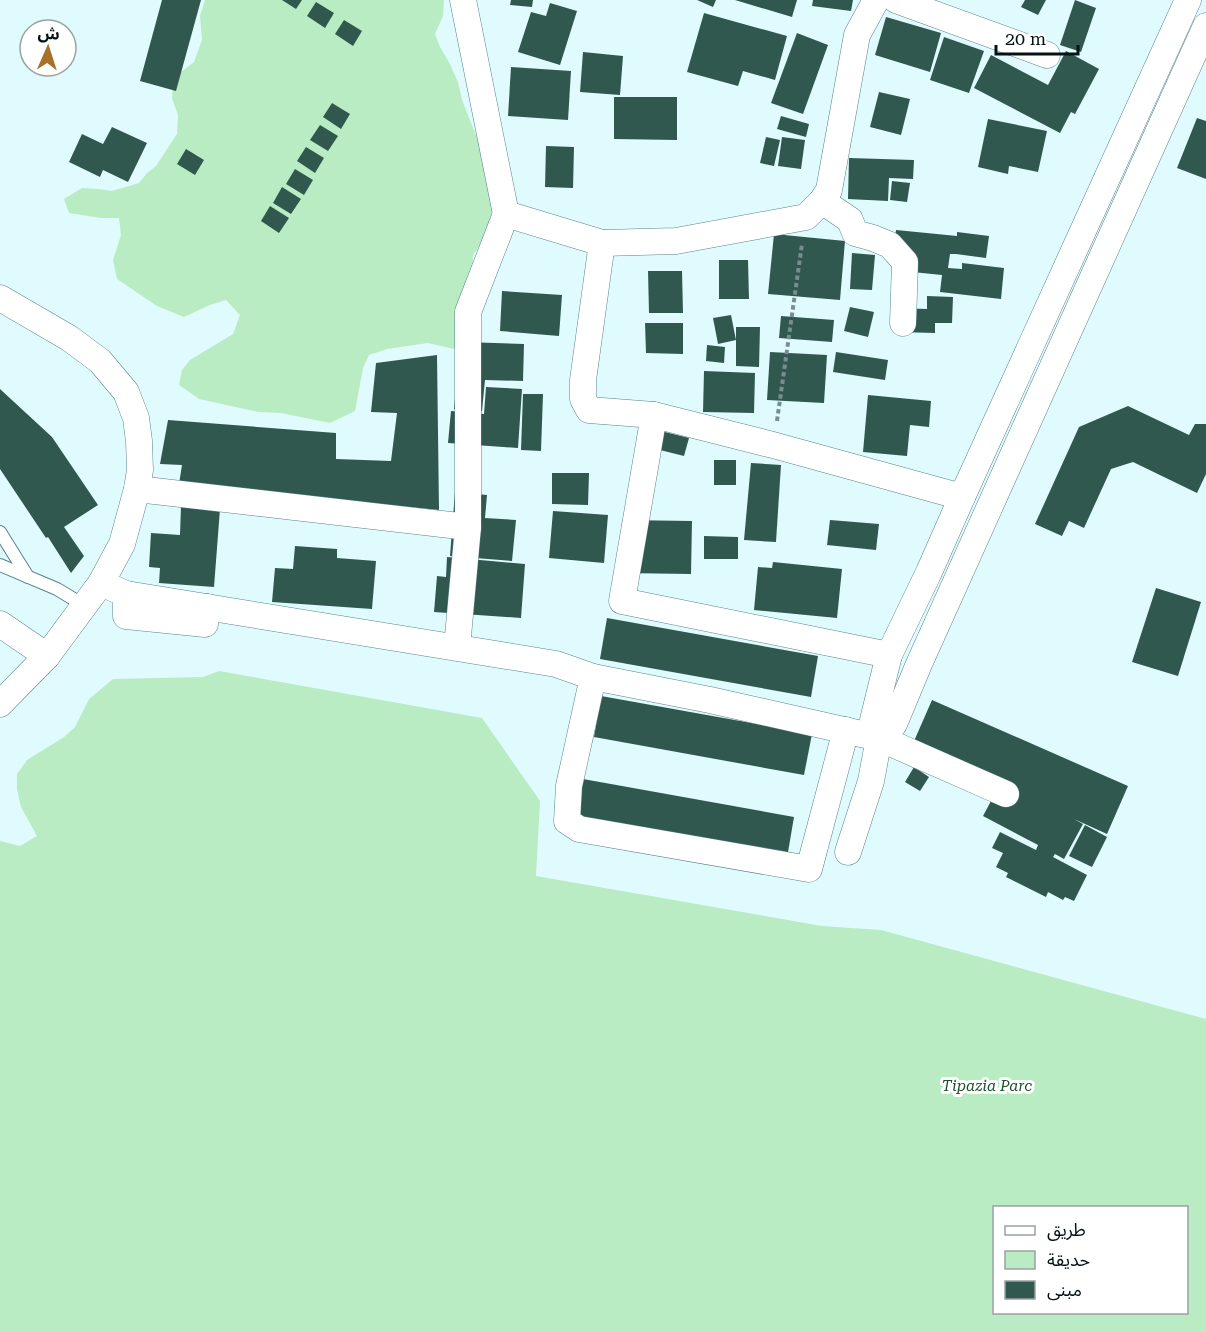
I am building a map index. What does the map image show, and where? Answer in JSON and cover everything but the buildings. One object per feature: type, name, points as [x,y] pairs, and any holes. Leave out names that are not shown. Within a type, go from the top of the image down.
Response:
[{"type":"street","points":[[457,647],[468,527],[468,312],[506,214],[463,0]]},
{"type":"street","points":[[814,209],[829,190],[857,35],[876,0]]},
{"type":"street","points":[[896,0],[1047,55]]},
{"type":"street","points":[[848,852],[871,781],[879,738],[873,720],[889,656],[1188,0]]},
{"type":"street","points":[[879,738],[894,724],[923,653],[1206,26]]},
{"type":"street","points":[[506,214],[602,243],[676,240],[814,209],[850,220],[855,234],[890,245],[905,262],[903,323]]},
{"type":"street","points":[[602,243],[583,380],[583,399],[589,410],[654,415],[962,497]]},
{"type":"street","points":[[0,298],[69,338],[100,361],[126,392],[136,417],[140,470],[122,544],[100,583],[47,657],[0,704]]},
{"type":"street","points":[[654,415],[622,601],[889,656]]},
{"type":"street","points":[[137,489],[468,527]]},
{"type":"street","points":[[100,583],[126,594],[556,664],[593,677],[846,730],[879,738],[1006,794]]},
{"type":"street","points":[[0,624],[47,657]]},
{"type":"street","points":[[593,677],[568,786],[567,821],[579,829],[809,869],[846,730]]},
{"type":"lane","points":[[0,532],[28,578]]},
{"type":"lane","points":[[0,566],[57,589],[85,606]]},
{"type":"path","points":[[773,446],[814,209]]},
{"type":"green space","points":[[205,0],[444,0],[443,16],[435,34],[458,82],[462,100],[479,143],[494,216],[487,235],[473,255],[472,274],[454,349],[428,343],[387,349],[369,355],[363,368],[355,411],[330,423],[281,413],[258,412],[199,399],[179,385],[182,370],[190,360],[233,334],[240,315],[226,300],[184,317],[157,306],[117,279],[113,260],[121,235],[119,218],[69,213],[64,199],[82,188],[112,191],[139,183],[156,166],[177,134],[178,115],[172,98],[173,82],[194,62],[202,40],[200,16]]},
{"type":"green space","name":"Tipazia Parc","points":[[219,671],[482,718],[540,801],[536,876],[822,926],[881,930],[1206,1019],[1206,1332],[0,1332],[0,841],[20,846],[37,836],[21,807],[17,789],[17,774],[27,760],[64,737],[75,727],[89,699],[113,679],[203,677]]}]
